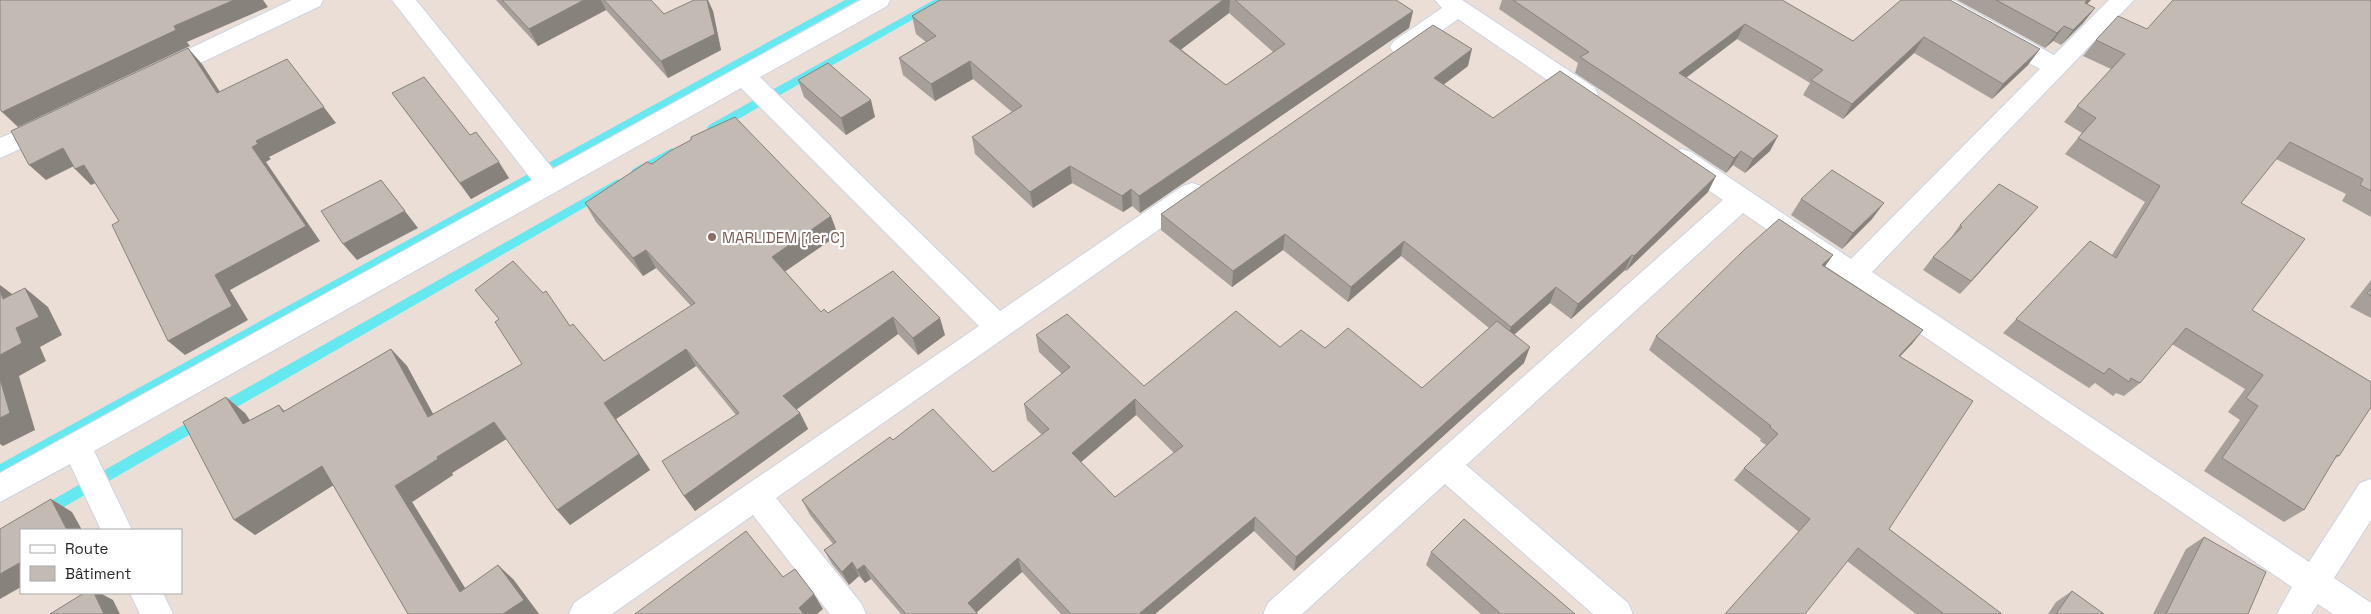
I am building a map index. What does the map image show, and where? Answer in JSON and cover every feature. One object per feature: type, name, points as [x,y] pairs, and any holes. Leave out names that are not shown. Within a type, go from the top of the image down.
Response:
[{"type":"street","points":[[143,81],[312,0]]},
{"type":"street","points":[[403,0],[549,183]]},
{"type":"street","points":[[0,488],[879,0]]},
{"type":"street","points":[[1935,0],[2056,67]]},
{"type":"street","points":[[1853,274],[2123,0]]},
{"type":"street","points":[[1378,64],[1452,4],[1603,106]]},
{"type":"street","points":[[743,75],[998,327]]},
{"type":"street","points":[[0,150],[71,115]]},
{"type":"street","points":[[1660,144],[2360,614]]},
{"type":"street","points":[[586,614],[1216,176]]},
{"type":"street","points":[[1279,614],[1740,199]]},
{"type":"street","points":[[76,446],[117,529]]},
{"type":"street","points":[[1445,465],[1616,614]]},
{"type":"street","points":[[2293,614],[2371,493]]},
{"type":"street","points":[[756,496],[850,614]]},
{"type":"street","points":[[147,594],[157,614]]},
{"type":"building","points":[[0,0],[234,0],[174,26],[176,30],[2,112],[0,109]]},
{"type":"building","points":[[502,0],[584,0],[529,29]]},
{"type":"building","points":[[604,0],[651,0],[664,14],[694,0],[707,0],[715,34],[661,61]]},
{"type":"building","points":[[940,0],[1223,0],[1169,41],[1226,85],[1285,44],[1235,0],[1396,0],[1413,11],[1139,196],[1131,189],[1122,196],[1070,166],[1030,192],[972,137],[1022,106],[970,61],[931,84],[899,58],[936,36],[912,16]]},
{"type":"building","points":[[1513,0],[1782,0],[1853,41],[1901,0],[1950,0],[2040,49],[2003,84],[1924,37],[1852,104],[1811,80],[1823,70],[1745,24],[1679,73],[1778,136],[1753,159],[1741,151],[1734,158],[1580,57],[1589,52]]},
{"type":"building","points":[[1996,0],[2087,0],[2085,3],[2095,8],[2073,30],[2064,26],[2057,33]]},
{"type":"building","points":[[2173,0],[2371,0],[2371,191],[2360,185],[2363,179],[2290,142],[2241,203],[2305,239],[2252,310],[2371,382],[2371,407],[2339,456],[2337,455],[2304,510],[2222,458],[2258,406],[2246,398],[2263,375],[2186,328],[2140,383],[2131,378],[2129,382],[2109,368],[2104,374],[2016,319],[2090,241],[2116,258],[2160,186],[2078,138],[2096,118],[2077,106],[2125,54],[2096,40],[2118,16],[2147,29]]},
{"type":"building","points":[[1433,25],[1472,49],[1434,78],[1493,118],[1560,71],[1716,176],[1634,256],[1632,255],[1578,304],[1556,287],[1511,327],[1404,241],[1351,287],[1285,234],[1233,271],[1161,214]]},
{"type":"building","points":[[188,48],[217,93],[287,59],[324,107],[256,141],[258,144],[252,147],[306,226],[215,275],[232,306],[168,341],[112,225],[119,221],[84,165],[75,169],[63,148],[29,165],[11,131]]},
{"type":"building","points":[[828,63],[871,100],[841,118],[798,80]]},
{"type":"building","points":[[424,77],[470,135],[476,132],[499,162],[460,183],[392,93]]},
{"type":"building","points":[[735,117],[831,216],[772,257],[821,312],[824,309],[828,313],[893,271],[940,318],[913,338],[893,317],[783,396],[800,413],[684,496],[662,461],[739,413],[686,349],[604,403],[639,454],[557,510],[494,422],[437,457],[438,459],[395,486],[460,592],[498,565],[524,600],[503,614],[408,614],[322,466],[234,520],[183,422],[226,397],[243,424],[279,405],[283,412],[391,349],[428,417],[522,364],[495,322],[499,319],[475,290],[513,261],[543,293],[546,291],[570,326],[573,324],[604,361],[695,303],[646,250],[633,258],[585,203],[647,162],[652,164],[670,151],[691,140],[691,137]]},
{"type":"building","points":[[1832,170],[1884,203],[1853,233],[1801,199]]},
{"type":"building","points":[[381,180],[405,211],[343,244],[321,211]]},
{"type":"building","points":[[1999,184],[2038,207],[1971,281],[1933,257]]},
{"type":"building","points":[[1779,219],[1833,255],[1822,265],[1923,330],[1899,356],[1973,401],[1889,529],[2002,614],[1944,614],[1858,548],[1805,614],[1725,614],[1810,519],[1744,468],[1778,434],[1771,426],[1656,336],[1744,250]]},
{"type":"building","points":[[25,288],[39,317],[16,328],[22,343],[0,355],[0,291],[3,299]]},
{"type":"building","points":[[1236,311],[1280,347],[1301,330],[1325,348],[1348,328],[1422,388],[1497,321],[1530,347],[1296,557],[1255,517],[1141,614],[1071,614],[1018,558],[968,603],[978,614],[906,614],[864,565],[857,570],[852,562],[842,572],[824,550],[836,542],[802,500],[890,437],[893,440],[933,409],[993,472],[1049,429],[1024,404],[1070,367],[1036,335],[1067,314],[1144,386]],"holes":[[[1135,399],[1183,446],[1115,497],[1072,453]]]},
{"type":"building","points":[[0,379],[10,413],[0,418]]},
{"type":"building","points":[[51,499],[66,529],[20,529],[20,563],[0,574],[0,529]]},
{"type":"building","points":[[1464,519],[1575,614],[1501,614],[1431,552]]},
{"type":"building","points":[[746,531],[783,577],[795,569],[814,594],[799,608],[804,614],[635,614]]},
{"type":"building","points":[[2204,537],[2266,572],[2248,614],[2166,614]]},
{"type":"building","points":[[2072,591],[2104,614],[2056,614]]},
{"type":"building","points":[[82,594],[94,594],[104,614],[50,614]]},
{"type":"waterway","points":[[0,471],[853,0]]},
{"type":"waterway","points":[[713,128],[942,0]]},
{"type":"waterway","points":[[637,172],[672,152]]},
{"type":"waterway","points":[[218,411],[618,183]]},
{"type":"waterway","points":[[45,511],[201,421]]},
{"type":"place","name":"MARLIDEM [1er C]","points":[[712,237]]}]
